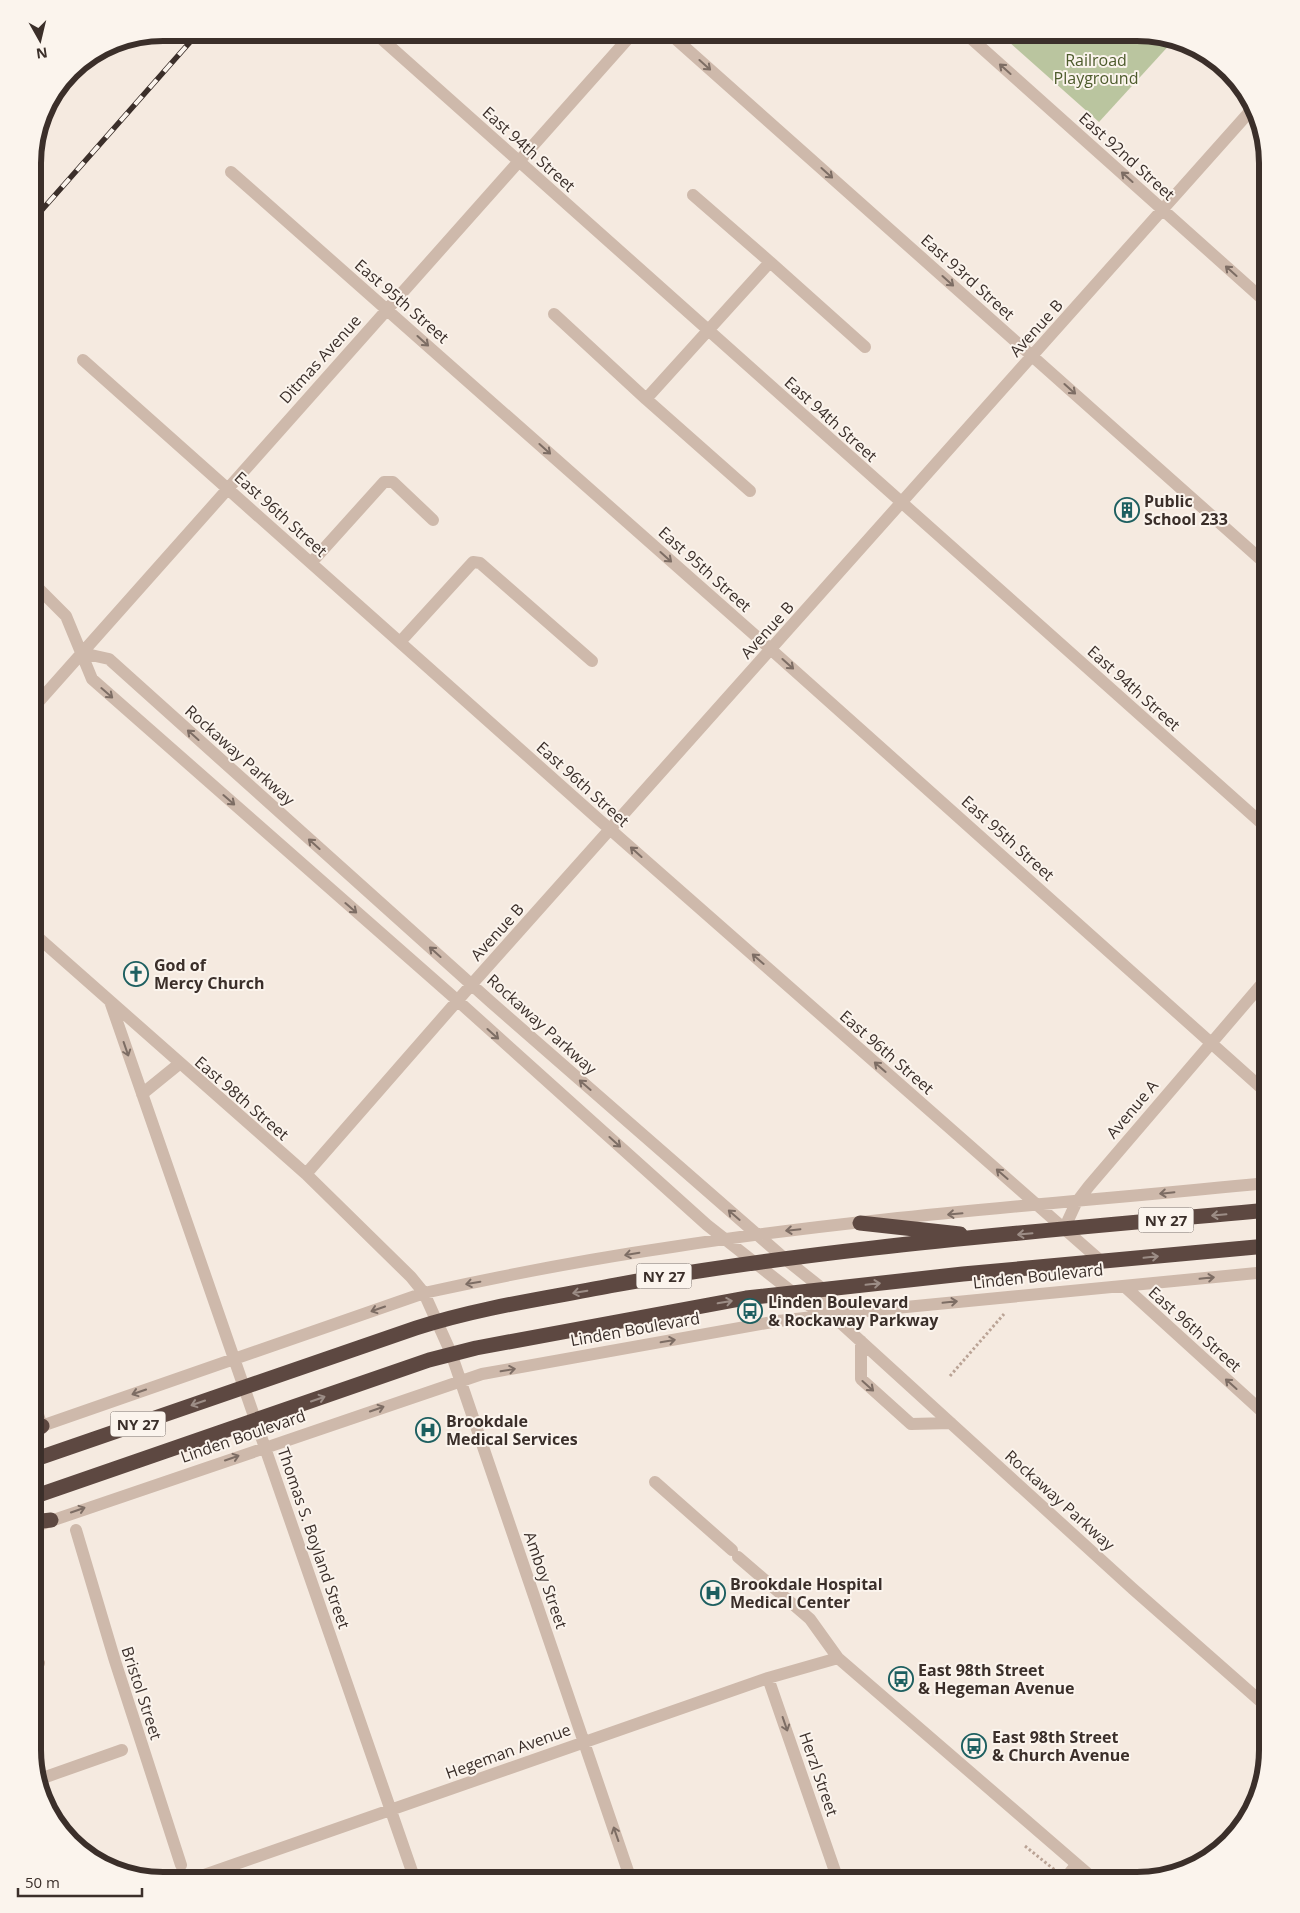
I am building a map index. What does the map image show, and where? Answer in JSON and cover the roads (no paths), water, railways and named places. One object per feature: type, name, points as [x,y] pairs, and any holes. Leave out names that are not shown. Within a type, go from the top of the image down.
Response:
[{"type":"highway","name":"NY 27","points":[[41,1457],[437,1321],[472,1312],[685,1272],[784,1258],[1259,1211]]},
{"type":"highway","points":[[860,1223],[986,1237]]},
{"type":"highway","name":"Linden Boulevard","points":[[41,1494],[451,1353],[746,1298],[963,1274],[1259,1247]]},
{"type":"highway","points":[[41,1521],[51,1520]]},
{"type":"street","name":"East 94th Street","points":[[385,41],[707,330],[1259,820]]},
{"type":"street","name":"Ditmas Avenue","points":[[42,698],[625,41]]},
{"type":"street","name":"East 93rd Street","points":[[679,42],[1259,557]]},
{"type":"street","name":"East 92nd Street","points":[[975,42],[1259,295]]},
{"type":"street","name":"Avenue B","points":[[306,1174],[472,984],[1248,114]]},
{"type":"street","name":"East 95th Street","points":[[231,172],[771,649],[1259,1085]]},
{"type":"street","points":[[693,195],[865,347]]},
{"type":"street","points":[[646,399],[770,262]]},
{"type":"street","points":[[554,314],[750,491]]},
{"type":"street","name":"East 96th Street","points":[[83,360],[1064,1230]]},
{"type":"street","points":[[311,563],[384,482],[393,482],[433,520]]},
{"type":"street","points":[[400,642],[473,562],[480,563],[592,661]]},
{"type":"street","name":"Rockaway Parkway","points":[[42,592],[66,616],[92,679],[726,1240],[810,1306],[832,1315],[1133,1589],[1259,1699]]},
{"type":"street","name":"Rockaway Parkway","points":[[82,653],[109,659],[472,984],[758,1236],[824,1290]]},
{"type":"street","name":"East 98th Street","points":[[42,941],[110,1004],[306,1174],[411,1277],[424,1293]]},
{"type":"street","name":"Avenue A","points":[[1064,1230],[1076,1203],[1211,1042],[1259,988]]},
{"type":"street","name":"Thomas S. Boyland Street","points":[[110,1004],[412,1871]]},
{"type":"street","points":[[142,1094],[179,1064]]},
{"type":"street","points":[[41,1427],[424,1293],[671,1247],[860,1223],[1259,1184]]},
{"type":"street","points":[[1064,1230],[1102,1262]]},
{"type":"street","name":"Linden Boulevard","points":[[41,1524],[482,1374],[758,1324],[1259,1273]]},
{"type":"street","name":"East 96th Street","points":[[1124,1286],[1259,1408]]},
{"type":"street","points":[[824,1290],[832,1315]]},
{"type":"street","name":"Amboy Street","points":[[424,1293],[451,1353],[628,1871]]},
{"type":"street","points":[[861,1341],[859,1367],[861,1379],[911,1424],[951,1423]]},
{"type":"street","points":[[655,1482],[810,1618],[838,1658],[1085,1872]]},
{"type":"street","name":"Bristol Street","points":[[76,1530],[114,1661],[181,1865]]},
{"type":"street","name":"Hegeman Avenue","points":[[219,1871],[584,1741],[768,1678],[838,1658]]},
{"type":"street","name":"Herzl Street","points":[[768,1678],[835,1872]]},
{"type":"street","points":[[44,1778],[122,1750]]},
{"type":"street","points":[[1066,1872],[1076,1865]]},
{"type":"railway","points":[[42,210],[191,41]]},
{"type":"place","name":"Public School 233","points":[[1127,510]]},
{"type":"place","name":"God of Mercy Church","points":[[136,974]]},
{"type":"place","name":"Linden Boulevard & Rockaway Parkway","points":[[750,1311]]},
{"type":"place","name":"Brookdale Medical Services","points":[[428,1430]]},
{"type":"place","name":"Brookdale Hospital Medical Center","points":[[713,1593]]},
{"type":"place","name":"East 98th Street & Hegeman Avenue","points":[[901,1679]]},
{"type":"place","name":"East 98th Street & Church Avenue","points":[[974,1746]]},
{"type":"park label","name":"Railroad Playground","points":[[1096,69]]}]
